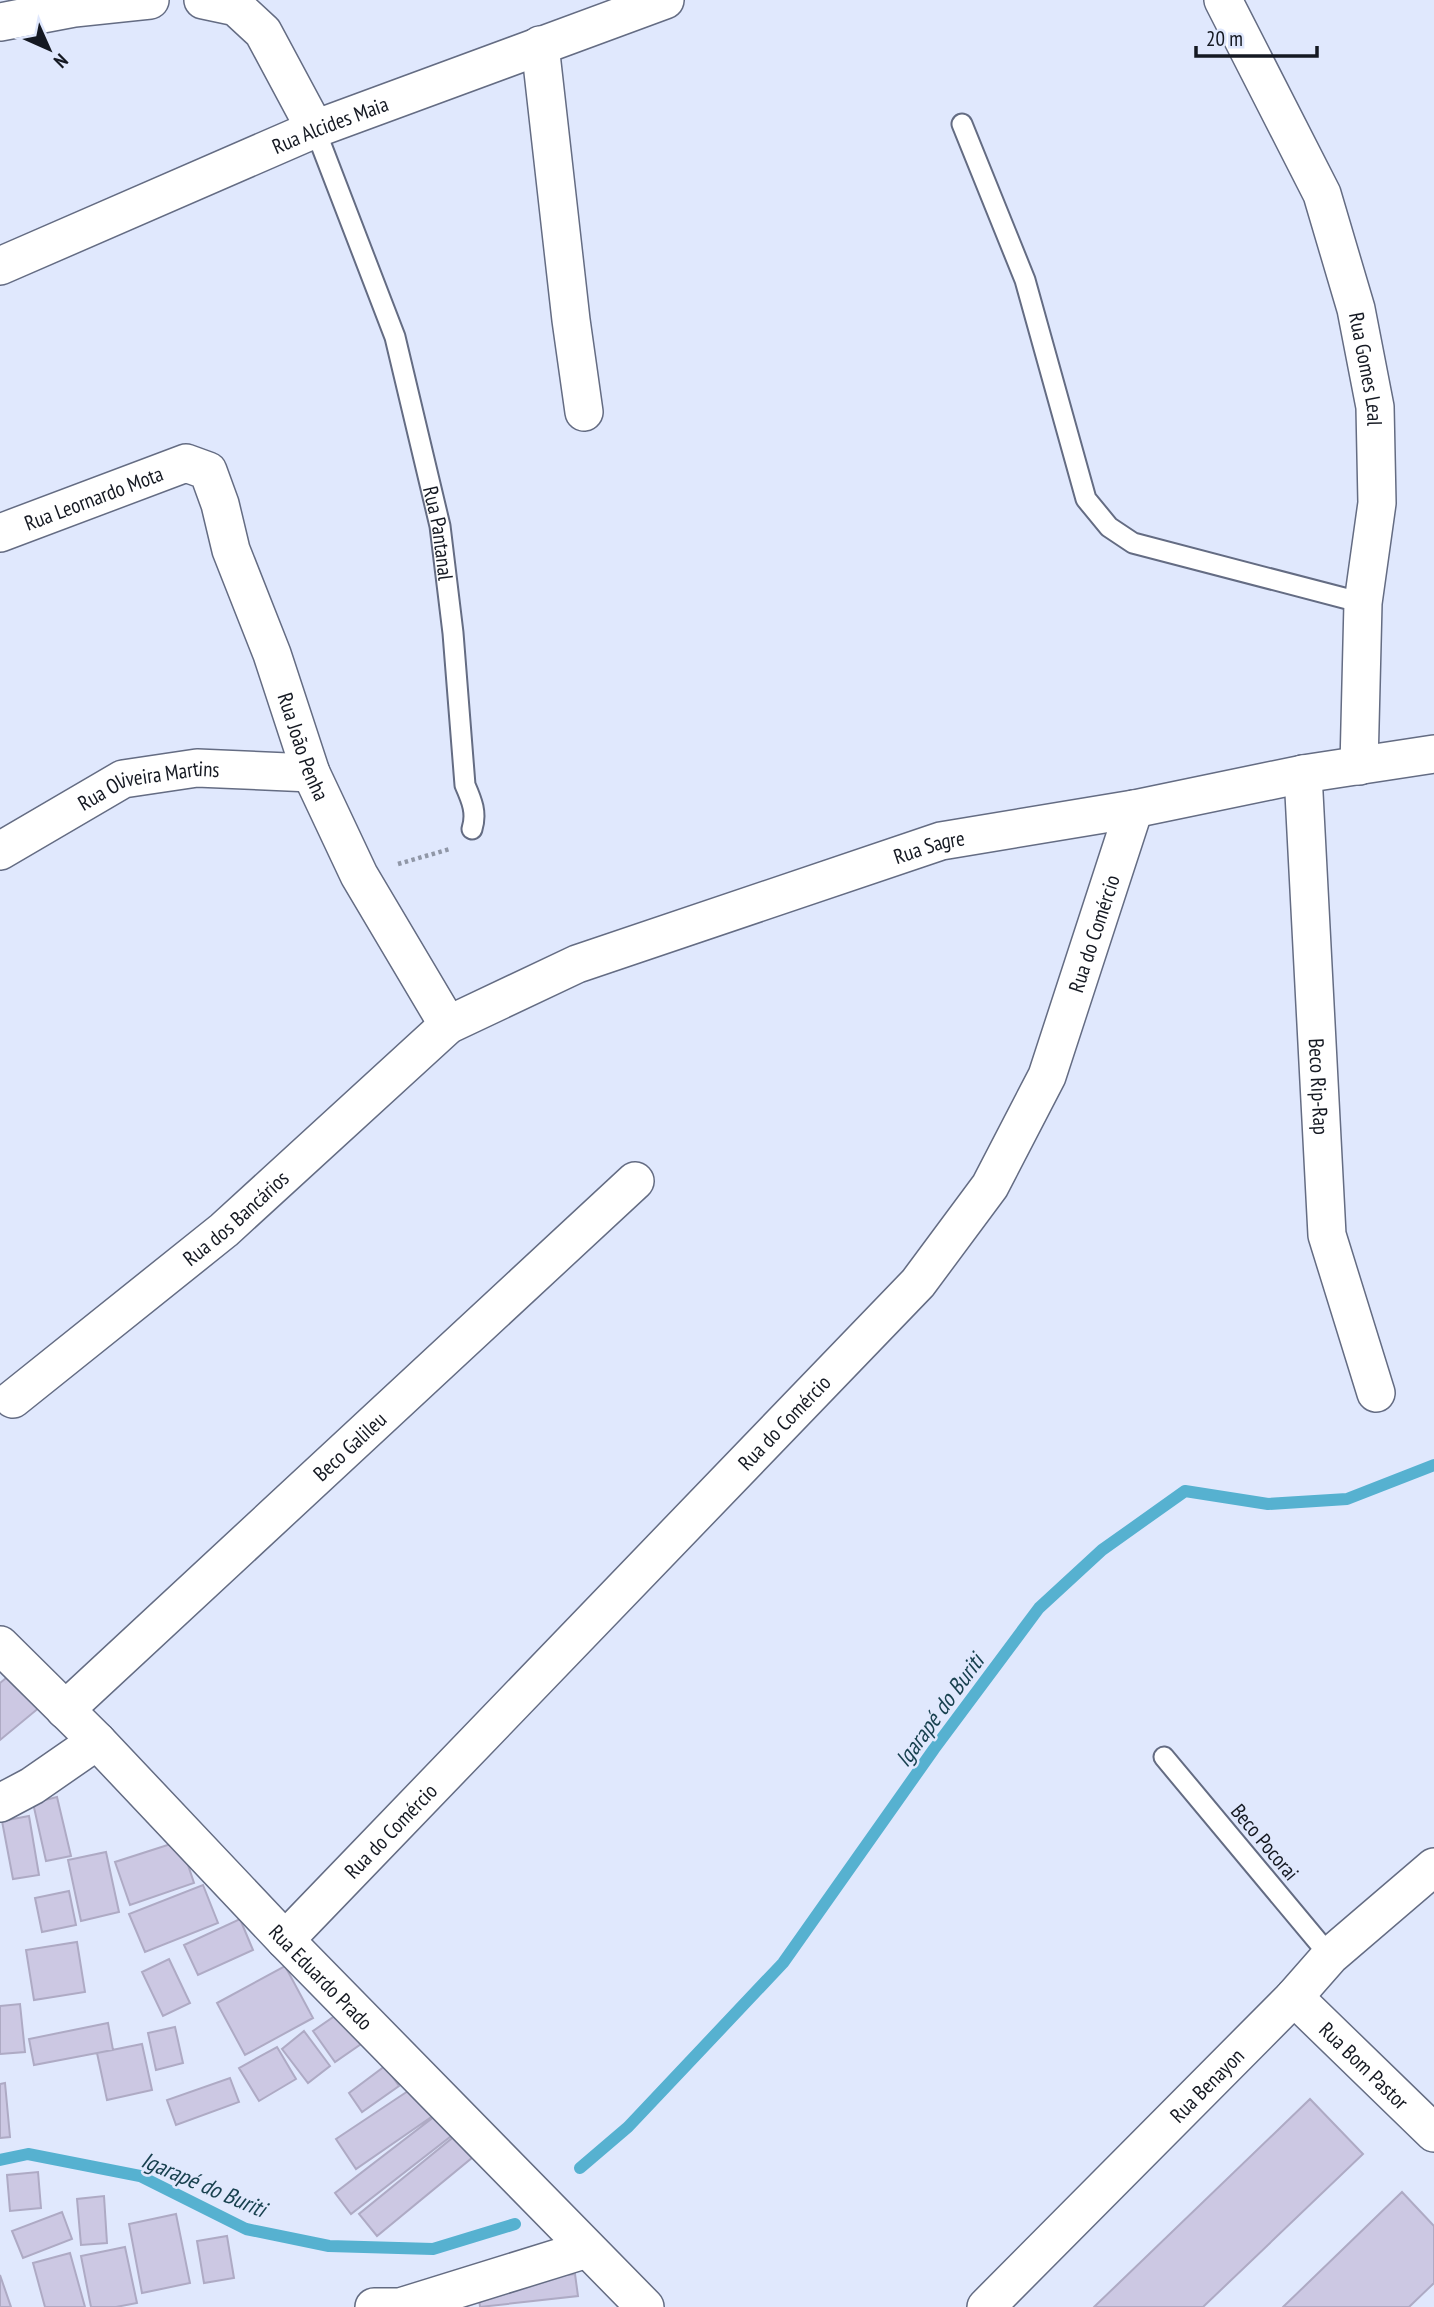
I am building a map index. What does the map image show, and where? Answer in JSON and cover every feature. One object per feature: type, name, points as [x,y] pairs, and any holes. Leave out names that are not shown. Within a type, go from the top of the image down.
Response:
[{"type":"street","points":[[0,22],[74,8],[150,0]]},
{"type":"street","points":[[203,0],[236,7],[263,32],[315,129]]},
{"type":"street","name":"Rua Alcides Maia","points":[[0,266],[315,129],[665,0]]},
{"type":"street","name":"Rua Gomes Leal","points":[[1223,0],[1322,194],[1356,309],[1375,407],[1377,503],[1363,603],[1359,766]]},
{"type":"street","points":[[540,45],[584,412]]},
{"type":"street","name":"Rua Leornardo Mota","points":[[0,533],[186,463]]},
{"type":"street","name":"Rua João Penha","points":[[186,463],[208,471],[231,550],[272,654],[311,773],[359,875],[449,1025]]},
{"type":"street","name":"Rua Sagre","points":[[449,1025],[577,964],[941,841],[1134,809],[1303,774],[1434,754]]},
{"type":"street","name":"Rua Oliveira Martins","points":[[0,851],[124,779],[197,768],[311,773]]},
{"type":"street","name":"Beco Rip-Rap","points":[[1303,774],[1327,1235],[1376,1394]]},
{"type":"street","name":"Rua do Comércio","points":[[285,1940],[899,1303],[934,1261],[990,1186],[1046,1076],[1134,809]]},
{"type":"street","name":"Rua dos Bancários","points":[[13,1399],[224,1230],[449,1025]]},
{"type":"street","name":"Beco Galileu","points":[[65,1710],[635,1181]]},
{"type":"street","name":"Rua Eduardo Prado","points":[[0,1645],[97,1741],[285,1940],[645,2307]]},
{"type":"street","points":[[0,1803],[32,1786],[97,1741]]},
{"type":"street","name":"Rua Benayon","points":[[986,2307],[1294,1997],[1330,1956],[1434,1867]]},
{"type":"street","name":"Rua Bom Pastor","points":[[1294,1997],[1434,2133]]},
{"type":"street","points":[[373,2307],[400,2307],[587,2249]]},
{"type":"lane","points":[[962,124],[1026,280],[1086,499],[1109,527],[1133,543],[1363,603]]},
{"type":"lane","name":"Rua Pantanal","points":[[315,129],[395,337],[440,526],[453,634],[465,785],[473,803],[475,818],[472,829]]},
{"type":"lane","name":"Beco Pocorai","points":[[1164,1757],[1330,1956]]},
{"type":"path","points":[[359,875],[449,850],[472,829]]},
{"type":"building","points":[[11,1674],[40,1707],[0,1740],[0,1683]]},
{"type":"building","points":[[57,1797],[71,1856],[46,1861],[33,1803]]},
{"type":"building","points":[[29,1816],[39,1875],[13,1879],[2,1821]]},
{"type":"building","points":[[180,1841],[194,1883],[130,1905],[115,1862]]},
{"type":"building","points":[[106,1852],[119,1912],[81,1921],[68,1860]]},
{"type":"building","points":[[203,1885],[218,1923],[145,1952],[129,1914]]},
{"type":"building","points":[[69,1891],[76,1925],[42,1932],[35,1898]]},
{"type":"building","points":[[240,1919],[253,1950],[198,1975],[184,1945]]},
{"type":"building","points":[[77,1942],[85,1992],[34,2000],[26,1950]]},
{"type":"building","points":[[169,1959],[190,2003],[163,2016],[142,1972]]},
{"type":"building","points":[[285,1966],[313,2018],[245,2055],[217,2003]]},
{"type":"building","points":[[20,2004],[25,2052],[0,2054],[0,2006]]},
{"type":"building","points":[[342,2011],[364,2042],[335,2062],[313,2031]]},
{"type":"building","points":[[108,2023],[113,2050],[34,2065],[29,2039]]},
{"type":"building","points":[[175,2027],[183,2063],[156,2070],[148,2033]]},
{"type":"building","points":[[304,2031],[330,2066],[308,2083],[282,2049]]},
{"type":"building","points":[[142,2044],[152,2090],[107,2100],[97,2053]]},
{"type":"building","points":[[277,2047],[296,2079],[259,2101],[239,2068]]},
{"type":"building","points":[[385,2066],[399,2086],[362,2112],[349,2093]]},
{"type":"building","points":[[230,2078],[239,2102],[176,2125],[167,2100]]},
{"type":"building","points":[[5,2083],[10,2137],[0,2138],[0,2084]]},
{"type":"building","points":[[417,2085],[437,2113],[356,2169],[336,2139]]},
{"type":"building","points":[[1310,2099],[1363,2154],[1203,2307],[1094,2307]]},
{"type":"building","points":[[439,2113],[455,2133],[351,2214],[335,2193]]},
{"type":"building","points":[[456,2135],[473,2157],[377,2236],[359,2214]]},
{"type":"building","points":[[38,2172],[41,2208],[10,2211],[7,2175]]},
{"type":"building","points":[[1402,2192],[1434,2226],[1434,2283],[1409,2307],[1283,2307]]},
{"type":"building","points":[[104,2196],[107,2243],[81,2245],[77,2199]]},
{"type":"building","points":[[62,2212],[72,2239],[23,2258],[12,2231]]},
{"type":"building","points":[[176,2214],[190,2283],[142,2293],[129,2224]]},
{"type":"building","points":[[227,2236],[234,2278],[204,2283],[197,2241]]},
{"type":"building","points":[[125,2247],[137,2303],[116,2307],[91,2307],[81,2256]]},
{"type":"building","points":[[70,2253],[85,2307],[45,2307],[33,2263]]},
{"type":"building","points":[[575,2274],[578,2296],[480,2307],[478,2286]]},
{"type":"building","points":[[0,2275],[11,2307],[0,2307]]},
{"type":"waterway","name":"Igarapé do Buriti","points":[[580,2168],[628,2127],[783,1963],[934,1749],[1039,1608],[1102,1550],[1185,1491],[1268,1504],[1347,1499],[1434,1465]]},
{"type":"waterway","name":"Igarapé do Buriti","points":[[0,2160],[28,2154],[140,2176],[246,2229],[329,2246],[433,2249],[515,2224]]}]
